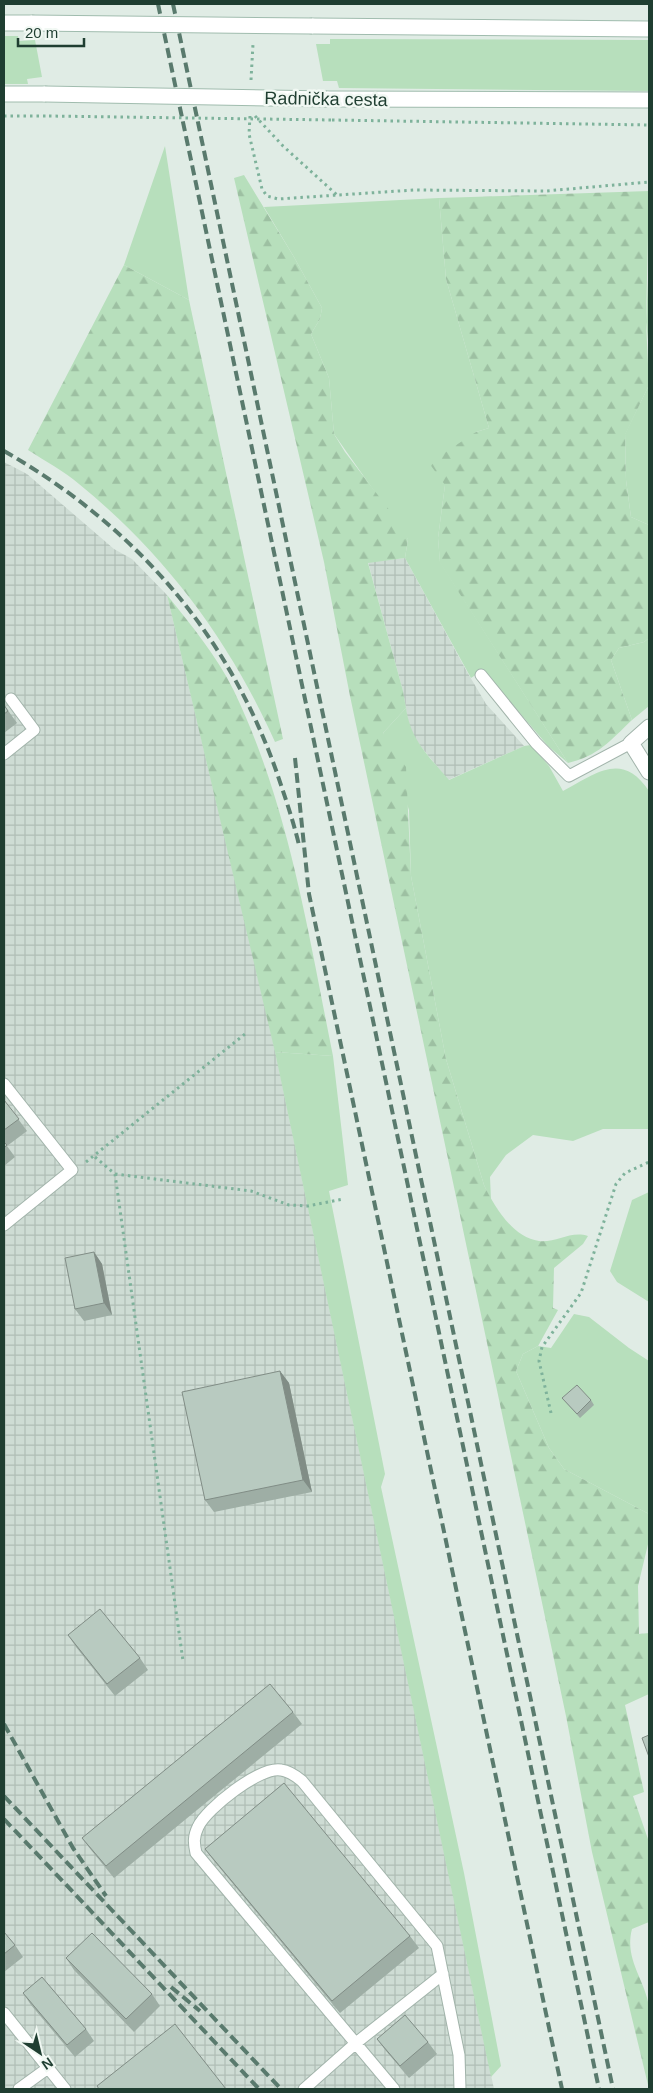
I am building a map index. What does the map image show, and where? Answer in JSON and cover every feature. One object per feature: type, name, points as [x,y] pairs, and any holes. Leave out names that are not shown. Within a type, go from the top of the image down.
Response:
[{"type":"main road","points":[[4,23],[649,29]]},
{"type":"main road","name":"Radnička cesta","points":[[4,94],[327,99],[649,100]]},
{"type":"main road","points":[[649,727],[631,743],[649,772]]},
{"type":"lane","points":[[481,674],[536,743],[569,776],[631,743]]},
{"type":"lane","points":[[4,754],[34,730],[11,700]]},
{"type":"lane","points":[[4,1084],[72,1170],[4,1225]]},
{"type":"lane","points":[[394,2089],[196,1853],[193,1841],[198,1826],[257,1774],[271,1770],[281,1770],[302,1780],[437,1946],[459,2055],[460,2089]]},
{"type":"lane","points":[[304,2089],[356,2043],[443,1974]]},
{"type":"lane","points":[[4,2013],[65,2089]]},
{"type":"lane","points":[[19,2089],[48,2068]]},
{"type":"path","points":[[251,82],[253,43]]},
{"type":"path","points":[[337,195],[283,146],[250,111],[249,134],[262,189],[267,196],[278,199],[414,190],[546,191],[649,182]]},
{"type":"path","points":[[4,116],[649,125]]},
{"type":"path","points":[[72,1170],[95,1157],[245,1034]]},
{"type":"path","points":[[95,1157],[115,1174],[251,1190],[289,1205],[308,1206],[343,1199]]},
{"type":"path","points":[[551,1413],[539,1361],[542,1347],[581,1293],[616,1184],[625,1173],[649,1162]]},
{"type":"path","points":[[115,1174],[183,1661]]},
{"type":"shaded area","points":[[4,462],[27,474],[114,549],[132,559],[167,595],[270,1027],[494,2089],[4,2089]]},
{"type":"shaded area","points":[[405,558],[486,704],[524,746],[448,780],[414,738],[409,727],[403,691],[368,562]]},
{"type":"green space","points":[[4,36],[18,36],[19,41],[35,40],[42,77],[27,79],[28,84],[4,84]]},
{"type":"green space","points":[[330,39],[649,40],[649,91],[339,88],[337,81],[323,81],[316,44],[330,44]]},
{"type":"green space","points":[[165,146],[189,300],[124,265]]},
{"type":"green space","points":[[244,175],[294,257],[322,308],[320,319],[311,334],[329,378],[334,434],[345,452],[403,528],[408,539],[405,558],[368,563],[406,708],[383,733],[406,767],[411,876],[446,1059],[484,1185],[506,1220],[513,1228],[530,1239],[545,1241],[570,1235],[588,1236],[583,1244],[554,1268],[553,1308],[558,1310],[538,1346],[523,1354],[516,1371],[549,1448],[564,1469],[649,1514],[649,1540],[638,1586],[639,1634],[649,1633],[649,1694],[625,1705],[644,1792],[633,1796],[649,1842],[649,1922],[632,1929],[630,1940],[633,1960],[644,1987],[649,2007],[651,2037],[649,2089],[592,1852],[566,1716],[350,696],[324,562],[234,178]]},
{"type":"green space","points":[[649,191],[646,322],[649,385],[625,435],[626,480],[631,517],[649,525],[649,638],[644,642],[619,648],[611,660],[632,720],[596,752],[568,763],[440,563],[438,538],[445,485],[429,463],[476,432],[489,428],[446,279],[439,198]]},
{"type":"green space","points":[[439,198],[446,279],[489,428],[476,432],[445,485],[438,538],[440,562],[568,763],[548,746],[483,670],[471,678],[405,558],[408,539],[334,434],[329,378],[311,334],[320,319],[322,308],[264,207]]},
{"type":"green space","points":[[649,258],[649,349],[646,322]]},
{"type":"green space","points":[[124,265],[189,300],[283,739],[275,742],[257,705],[216,634],[167,570],[140,540],[79,484],[61,470],[28,450]]},
{"type":"green space","points":[[649,385],[649,525],[631,517],[626,480],[625,434]]},
{"type":"green space","points":[[167,595],[220,665],[234,691],[253,735],[269,779],[295,870],[333,1056],[275,1052]]},
{"type":"green space","points":[[649,638],[649,706],[632,720],[611,660],[619,648],[644,642]]},
{"type":"green space","points":[[406,708],[408,720],[416,739],[449,780],[524,746],[531,745],[549,766],[563,791],[598,773],[609,769],[619,769],[629,772],[639,779],[649,791],[649,1129],[603,1129],[573,1141],[533,1135],[506,1155],[490,1177],[491,1200],[484,1185],[446,1059],[411,876],[409,810],[383,733]]},
{"type":"green space","points":[[275,1052],[333,1056],[348,1185],[329,1191],[385,1474],[381,1487],[464,1873],[501,2066],[491,2077]]},
{"type":"green space","points":[[649,1192],[649,1302],[617,1282],[610,1271],[632,1200]]},
{"type":"green space","points":[[574,1314],[589,1317],[649,1361],[649,1514],[564,1469],[549,1448],[516,1371],[523,1354],[538,1346],[551,1348]]},
{"type":"building","points":[[4,705],[8,711],[4,714]]},
{"type":"building","points":[[4,1100],[19,1119],[4,1130]]},
{"type":"building","points":[[94,1252],[104,1303],[75,1309],[65,1258]]},
{"type":"building","points":[[280,1371],[303,1480],[205,1500],[182,1392]]},
{"type":"building","points":[[577,1385],[591,1400],[577,1414],[562,1398]]},
{"type":"building","points":[[100,1609],[140,1658],[107,1684],[68,1635]]},
{"type":"building","points":[[270,1684],[293,1712],[106,1866],[82,1838]]},
{"type":"building","points":[[649,1735],[649,1757],[642,1738]]},
{"type":"building","points":[[284,1783],[410,1936],[332,2001],[205,1849]]},
{"type":"building","points":[[4,1932],[15,1945],[4,1954]]},
{"type":"building","points":[[92,1933],[152,1994],[126,2019],[66,1958]]},
{"type":"building","points":[[42,1977],[86,2029],[67,2045],[23,1993]]},
{"type":"building","points":[[405,2015],[428,2042],[400,2066],[377,2039]]},
{"type":"building","points":[[175,2024],[226,2089],[99,2089],[97,2086]]},
{"type":"railway","points":[[158,4],[599,2089]]},
{"type":"railway","points":[[173,4],[613,2089]]},
{"type":"railway","points":[[4,451],[51,480],[94,513],[134,548],[170,586],[203,628],[231,673],[256,721],[277,773],[299,845]]},
{"type":"railway","points":[[295,758],[309,894],[562,2089]]},
{"type":"railway","points":[[4,1724],[73,1848],[106,1896]]},
{"type":"railway","points":[[4,1796],[281,2089]]},
{"type":"railway","points":[[4,1819],[259,2089]]},
{"type":"railway","points":[[171,1987],[200,2011]]}]
